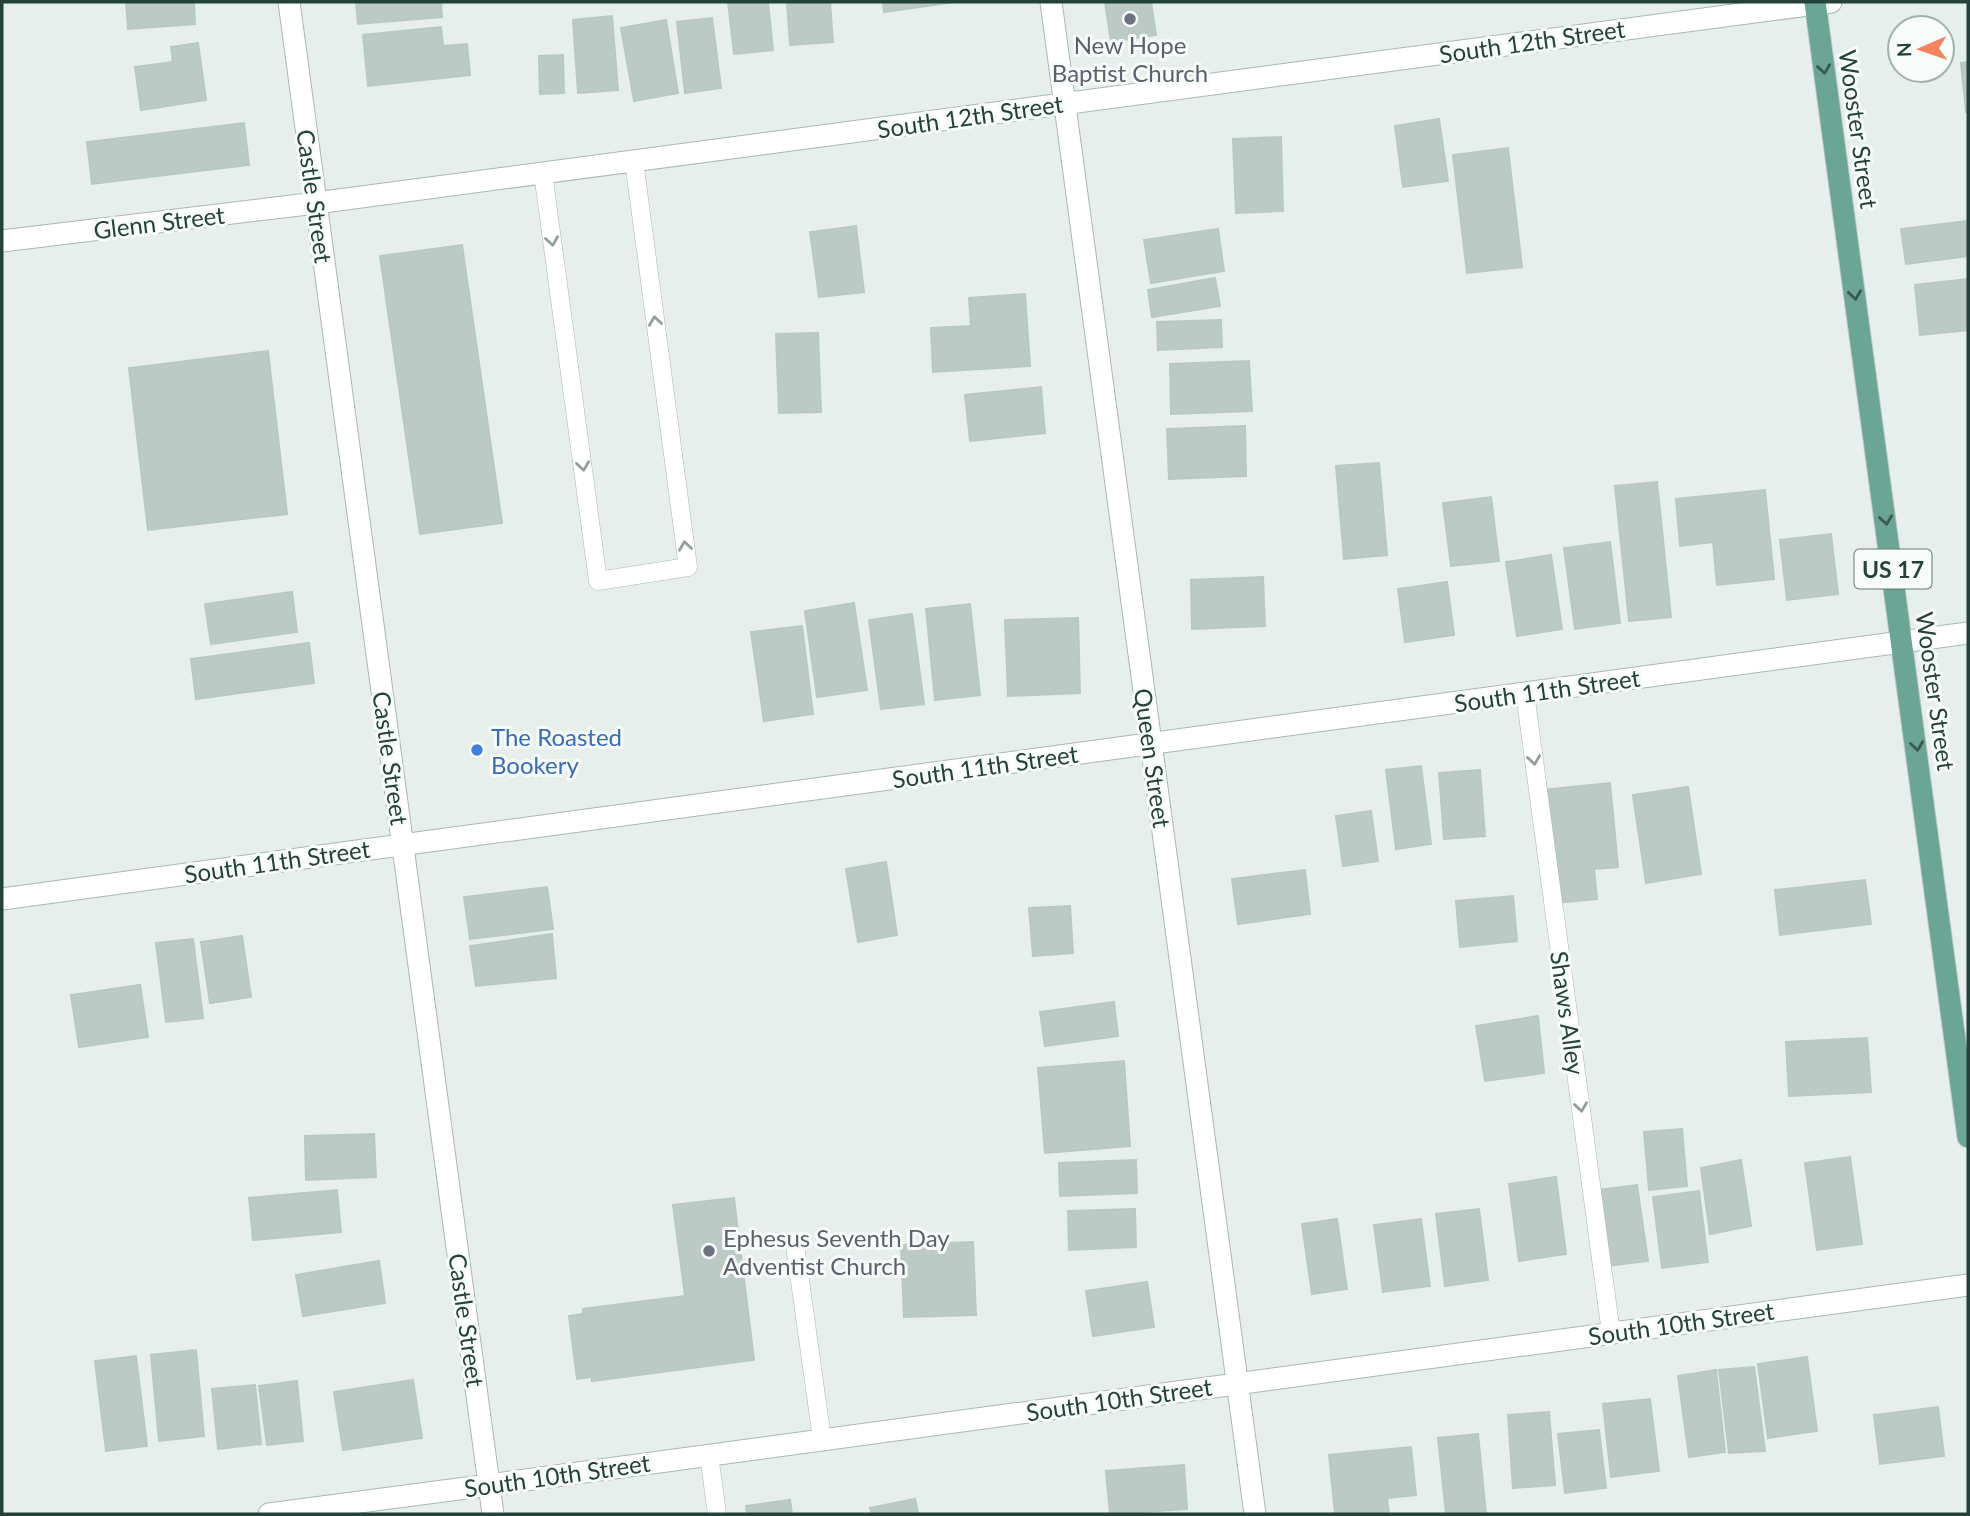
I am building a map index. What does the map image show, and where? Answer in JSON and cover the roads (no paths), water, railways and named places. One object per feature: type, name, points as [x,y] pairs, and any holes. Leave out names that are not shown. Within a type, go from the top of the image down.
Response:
[{"type":"main road","name":"Wooster Street","points":[[1820,2],[1968,1137]]},
{"type":"street","name":"Castle Street","points":[[289,2],[493,1514]]},
{"type":"street","name":"Queen Street","points":[[1051,2],[1255,1514]]},
{"type":"street","name":"South 12th Street","points":[[316,203],[1820,2]]},
{"type":"street","name":"Glenn Street","points":[[2,241],[316,203]]},
{"type":"street","name":"South 11th Street","points":[[2,899],[1968,633]]},
{"type":"street","name":"South 10th Street","points":[[270,1514],[1968,1285]]},
{"type":"lane","points":[[543,173],[598,581],[688,568],[634,161]]},
{"type":"lane","name":"Shaws Alley","points":[[1525,693],[1611,1333]]},
{"type":"lane","points":[[795,1245],[822,1439]]},
{"type":"lane","points":[[709,1455],[717,1514]]},
{"type":"place","name":"New Hope Baptist Church","points":[[1130,19]]},
{"type":"place","name":"The Roasted Bookery","points":[[477,750]]},
{"type":"place","name":"Ephesus Seventh Day Adventist Church","points":[[709,1251]]}]
